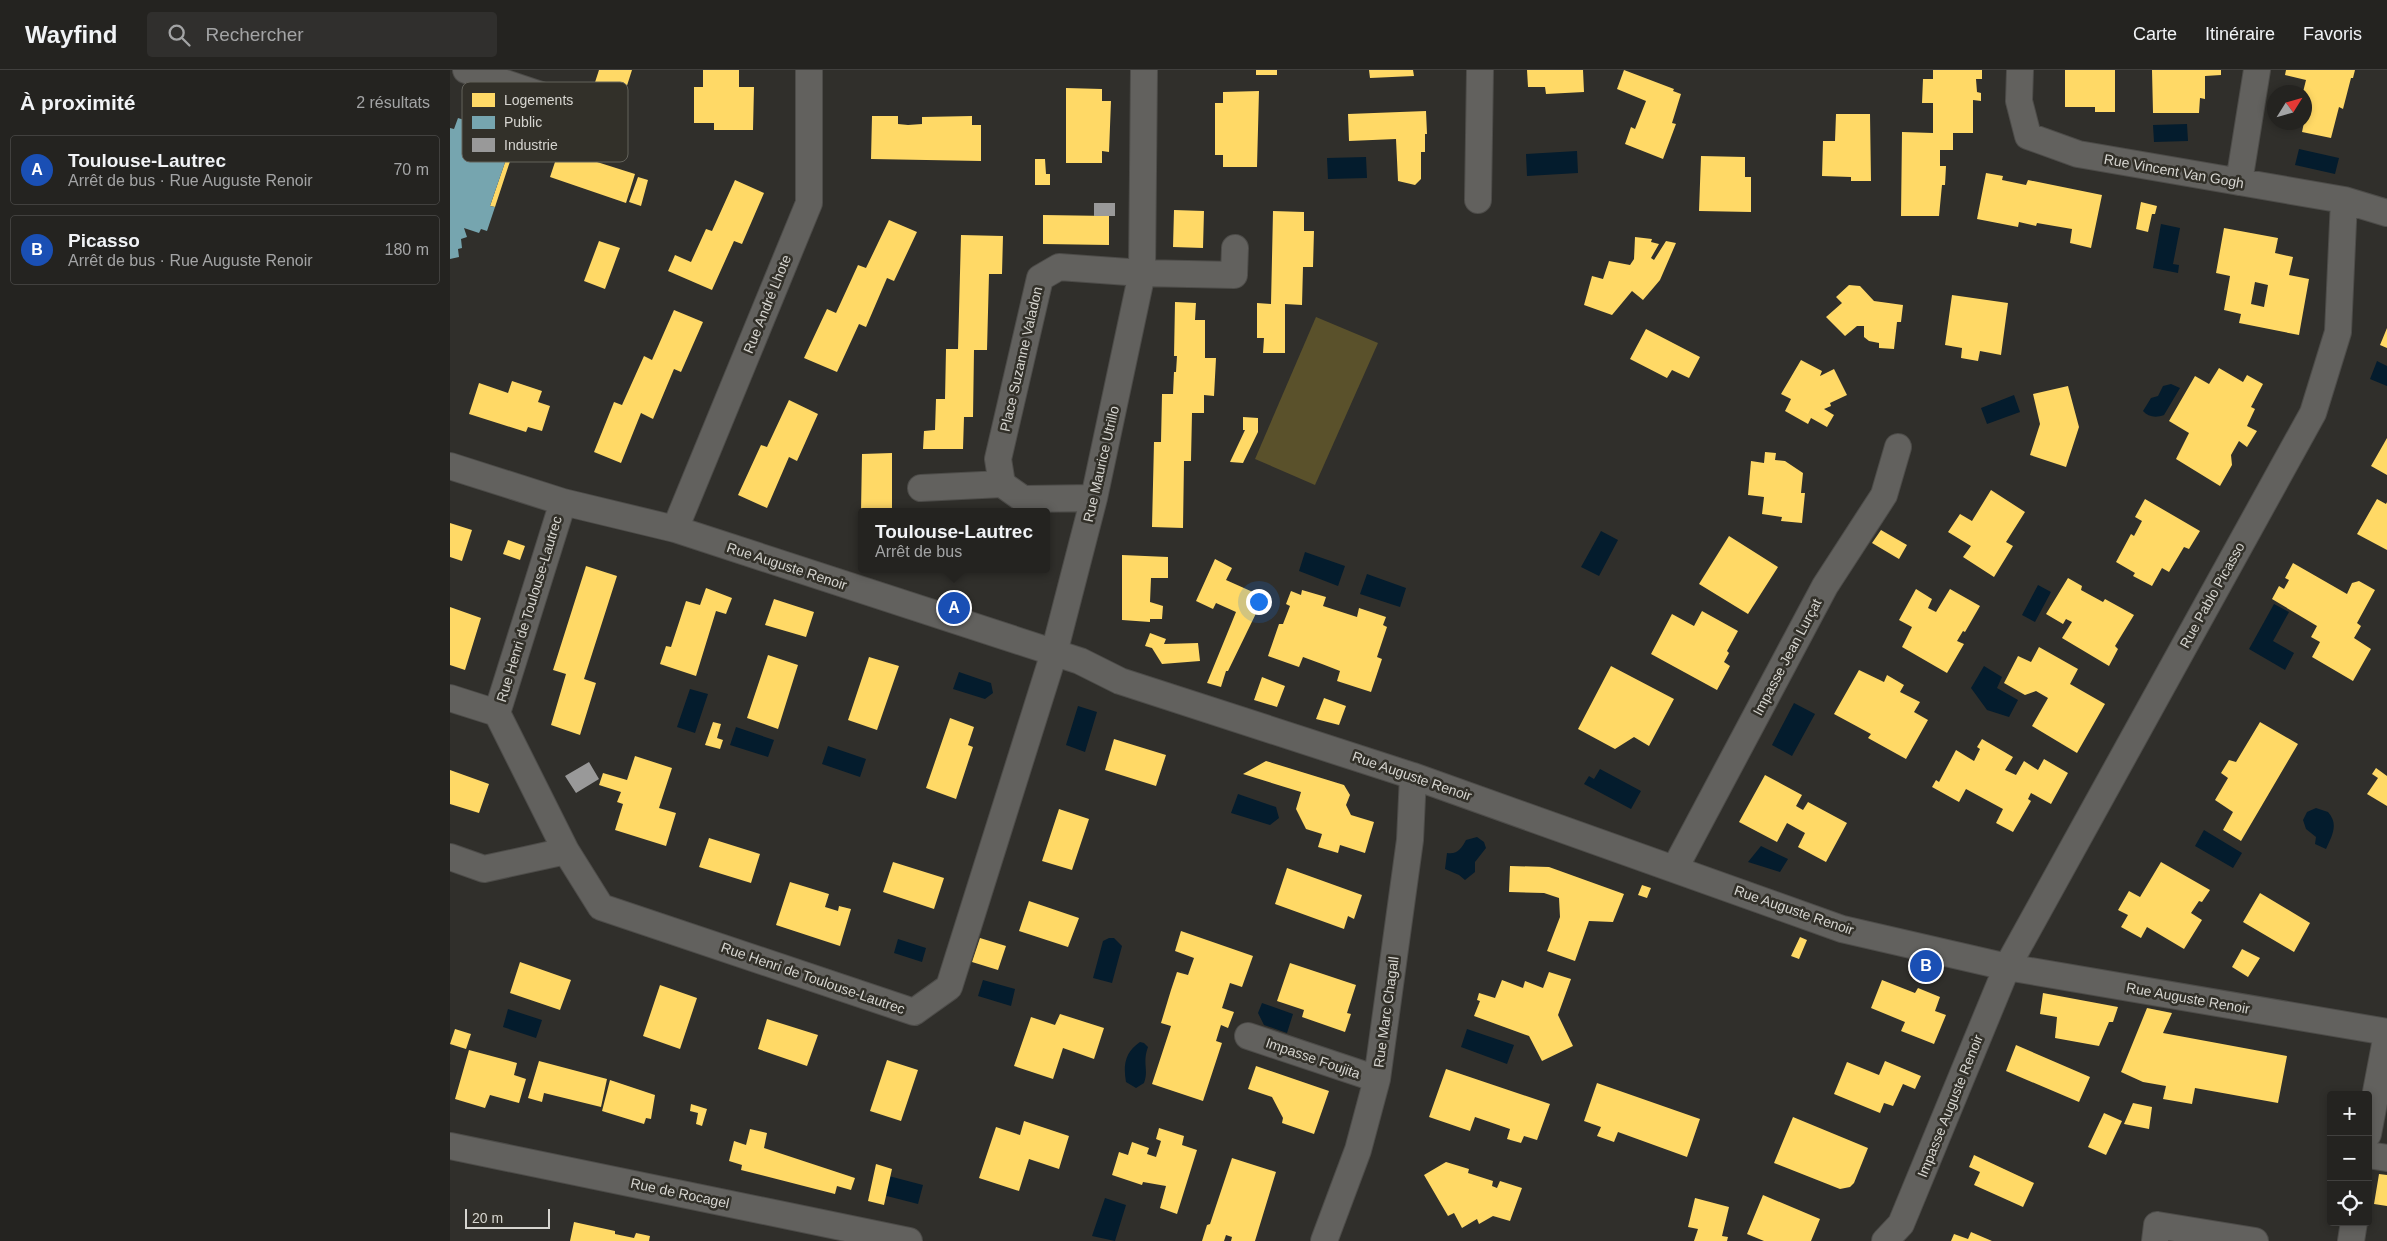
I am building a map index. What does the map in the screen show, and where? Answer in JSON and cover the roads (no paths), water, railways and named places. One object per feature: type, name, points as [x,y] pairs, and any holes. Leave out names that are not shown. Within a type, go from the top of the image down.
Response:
[{"type":"street","name":"Rue André Lhote","points":[[675,529],[809,202],[809,70]]},
{"type":"street","name":"Rue Maurice Utrillo","points":[[1054,653],[1094,498],[1142,273],[1144,70]]},
{"type":"street","points":[[1478,200],[1480,70]]},
{"type":"street","name":"Rue Vincent Van Gogh","points":[[2020,70],[2019,101],[2028,136],[2078,154],[2344,200],[2387,213]]},
{"type":"street","points":[[2239,182],[2257,70]]},
{"type":"street","points":[[475,71],[505,82]]},
{"type":"street","name":"Rue Pablo Picasso","points":[[2007,967],[2313,413],[2338,332],[2344,200]]},
{"type":"street","points":[[1142,273],[1234,275],[1235,248]]},
{"type":"street","name":"Place Suzanne Valadon","points":[[1002,484],[998,459],[1040,278],[1059,267],[1142,273]]},
{"type":"street","name":"Impasse Jean Lurçat","points":[[1675,868],[1825,586],[1884,495],[1898,447]]},
{"type":"street","name":"Rue Auguste Renoir","points":[[450,466],[563,502],[675,529],[1054,653],[1097,668],[1127,684],[1307,740],[1413,776],[1842,929],[2007,967],[2387,1033]]},
{"type":"street","points":[[921,488],[1002,484],[1023,499],[1094,498]]},
{"type":"street","name":"Rue Henri de Toulouse-Lautrec","points":[[563,502],[497,713],[566,851],[601,907],[914,1012],[949,987],[1054,653]]},
{"type":"street","points":[[450,698],[497,713]]},
{"type":"street","name":"Rue Marc Chagall","points":[[1324,1241],[1358,1150],[1377,1080],[1410,840],[1413,776]]},
{"type":"street","points":[[450,857],[484,868],[566,851]]},
{"type":"street","name":"Impasse Auguste Renoir","points":[[1885,1241],[1901,1224],[2007,967]]},
{"type":"street","points":[[2372,1113],[2387,1033]]},
{"type":"street","name":"Impasse Foujita","points":[[1248,1036],[1377,1080]]},
{"type":"street","name":"Rue de Rocagel","points":[[450,1146],[909,1241]]},
{"type":"street","points":[[2372,1156],[2387,1158]]},
{"type":"street","points":[[2351,1241],[2353,1226]]},
{"type":"street","points":[[2156,1233],[2255,1241]]},
{"type":"water","points":[[2187,124],[2188,141],[2154,142],[2153,125]]},
{"type":"water","points":[[2299,149],[2339,158],[2335,174],[2295,165]]},
{"type":"water","points":[[1577,151],[1578,173],[1527,176],[1526,154]]},
{"type":"water","points":[[1366,157],[1367,178],[1328,179],[1327,158]]},
{"type":"water","points":[[2161,224],[2180,228],[2173,264],[2179,265],[2178,273],[2153,268]]},
{"type":"water","points":[[2377,361],[2387,366],[2387,386],[2370,379]]},
{"type":"water","points":[[2171,384],[2180,388],[2164,415],[2147,415],[2143,411],[2151,398],[2158,396],[2163,386]]},
{"type":"water","points":[[2014,395],[2020,412],[1987,424],[1981,408]]},
{"type":"water","points":[[1601,531],[1618,540],[1599,576],[1581,567]]},
{"type":"water","points":[[1305,552],[1345,566],[1338,586],[1299,571]]},
{"type":"water","points":[[1367,574],[1406,588],[1400,607],[1360,594]]},
{"type":"water","points":[[2038,585],[2051,592],[2035,622],[2022,615]]},
{"type":"water","points":[[2274,604],[2289,612],[2273,641],[2294,653],[2285,670],[2249,649]]},
{"type":"water","points":[[1984,666],[2002,677],[1997,688],[2018,700],[2009,717],[1987,710],[1971,688]]},
{"type":"water","points":[[959,672],[991,683],[993,693],[985,699],[953,689]]},
{"type":"water","points":[[690,689],[708,694],[695,733],[677,727]]},
{"type":"water","points":[[1794,703],[1815,714],[1792,756],[1772,745]]},
{"type":"water","points":[[1078,706],[1097,712],[1085,752],[1066,745]]},
{"type":"water","points":[[736,727],[774,740],[768,757],[730,745]]},
{"type":"water","points":[[828,746],[866,759],[860,777],[822,764]]},
{"type":"water","points":[[1600,769],[1641,791],[1631,809],[1584,784],[1589,776],[1594,779]]},
{"type":"water","points":[[1238,794],[1276,807],[1279,818],[1270,825],[1231,813]]},
{"type":"water","points":[[2316,808],[2328,812],[2333,821],[2333,830],[2326,849],[2315,844],[2316,837],[2306,829],[2303,820],[2307,812]]},
{"type":"water","points":[[2204,830],[2242,853],[2233,868],[2195,846]]},
{"type":"water","points":[[1477,837],[1484,842],[1486,848],[1475,862],[1475,872],[1465,880],[1445,869],[1447,853],[1456,852],[1466,840]]},
{"type":"water","points":[[1761,846],[1788,859],[1780,872],[1748,862]]},
{"type":"water","points":[[1114,938],[1122,946],[1112,983],[1093,978],[1103,941]]},
{"type":"water","points":[[898,939],[926,948],[922,962],[894,953]]},
{"type":"water","points":[[983,980],[1015,989],[1011,1006],[978,996]]},
{"type":"water","points":[[1262,1003],[1293,1014],[1287,1033],[1264,1025],[1258,1013]]},
{"type":"water","points":[[508,1009],[542,1020],[536,1038],[503,1027]]},
{"type":"water","points":[[1467,1029],[1514,1045],[1507,1064],[1461,1047]]},
{"type":"water","points":[[1140,1042],[1148,1047],[1146,1053],[1146,1074],[1144,1083],[1136,1088],[1126,1082],[1125,1065],[1131,1050]]},
{"type":"water","points":[[885,1175],[923,1185],[918,1204],[879,1194]]},
{"type":"water","points":[[1105,1198],[1126,1205],[1115,1241],[1092,1236]]},
{"type":"place","name":"Toulouse-Lautrec","points":[[954,608]]},
{"type":"place","name":"Picasso","points":[[1926,966]]}]
